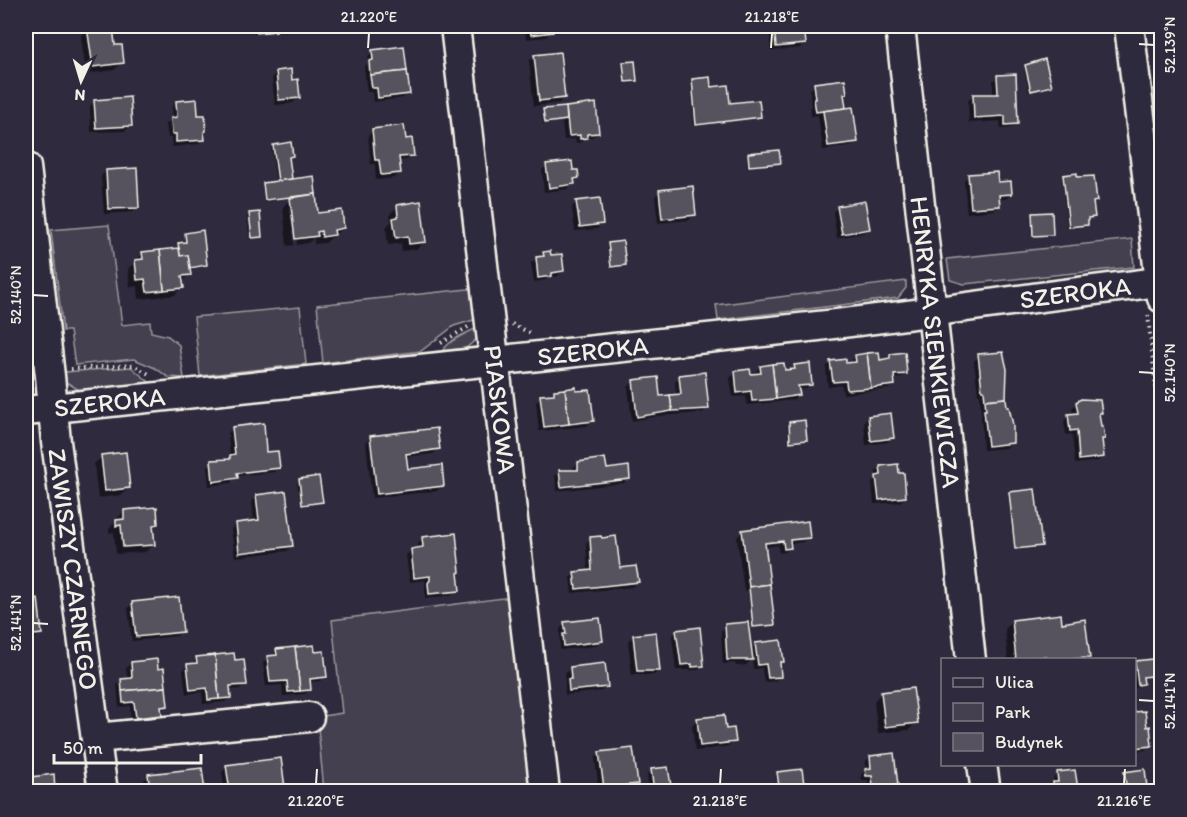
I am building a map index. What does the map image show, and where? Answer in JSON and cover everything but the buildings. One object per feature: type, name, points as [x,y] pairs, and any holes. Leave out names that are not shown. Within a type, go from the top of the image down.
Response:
[{"type":"street","name":"PIASKOWA","points":[[455,26],[545,792]]},
{"type":"street","name":"HENRYKA SIENKIEWICZA","points":[[900,26],[971,658]]},
{"type":"street","points":[[1129,26],[1156,296]]},
{"type":"street","name":"ZAWISZY CZARNEGO","points":[[26,167],[39,410],[96,738],[103,792]]},
{"type":"street","name":"SZEROKA","points":[[39,410],[495,362],[931,312],[976,304],[1156,296]]},
{"type":"street","points":[[96,738],[309,717]]},
{"type":"street","points":[[982,766],[986,792]]},
{"type":"path","points":[[1156,296],[1161,443]]},
{"type":"green space","points":[[109,225],[122,325],[150,322],[151,332],[168,336],[179,345],[184,378],[168,377],[155,368],[134,359],[75,365],[70,331],[63,331],[51,230]]},
{"type":"green space","points":[[1132,239],[1134,267],[964,284],[950,280],[947,259]]},
{"type":"green space","points":[[906,281],[906,288],[898,298],[718,320],[716,305]]},
{"type":"green space","points":[[474,284],[477,319],[454,326],[421,351],[323,363],[317,305],[468,289]]},
{"type":"green space","points":[[300,307],[306,364],[200,376],[194,317]]},
{"type":"green space","points":[[477,328],[478,338],[459,354],[439,357],[450,343]]},
{"type":"green space","points":[[131,367],[154,386],[91,392],[91,389],[79,390],[66,382],[65,372]]},
{"type":"green space","points":[[511,597],[533,791],[324,791],[317,717],[342,713],[332,620]]}]
